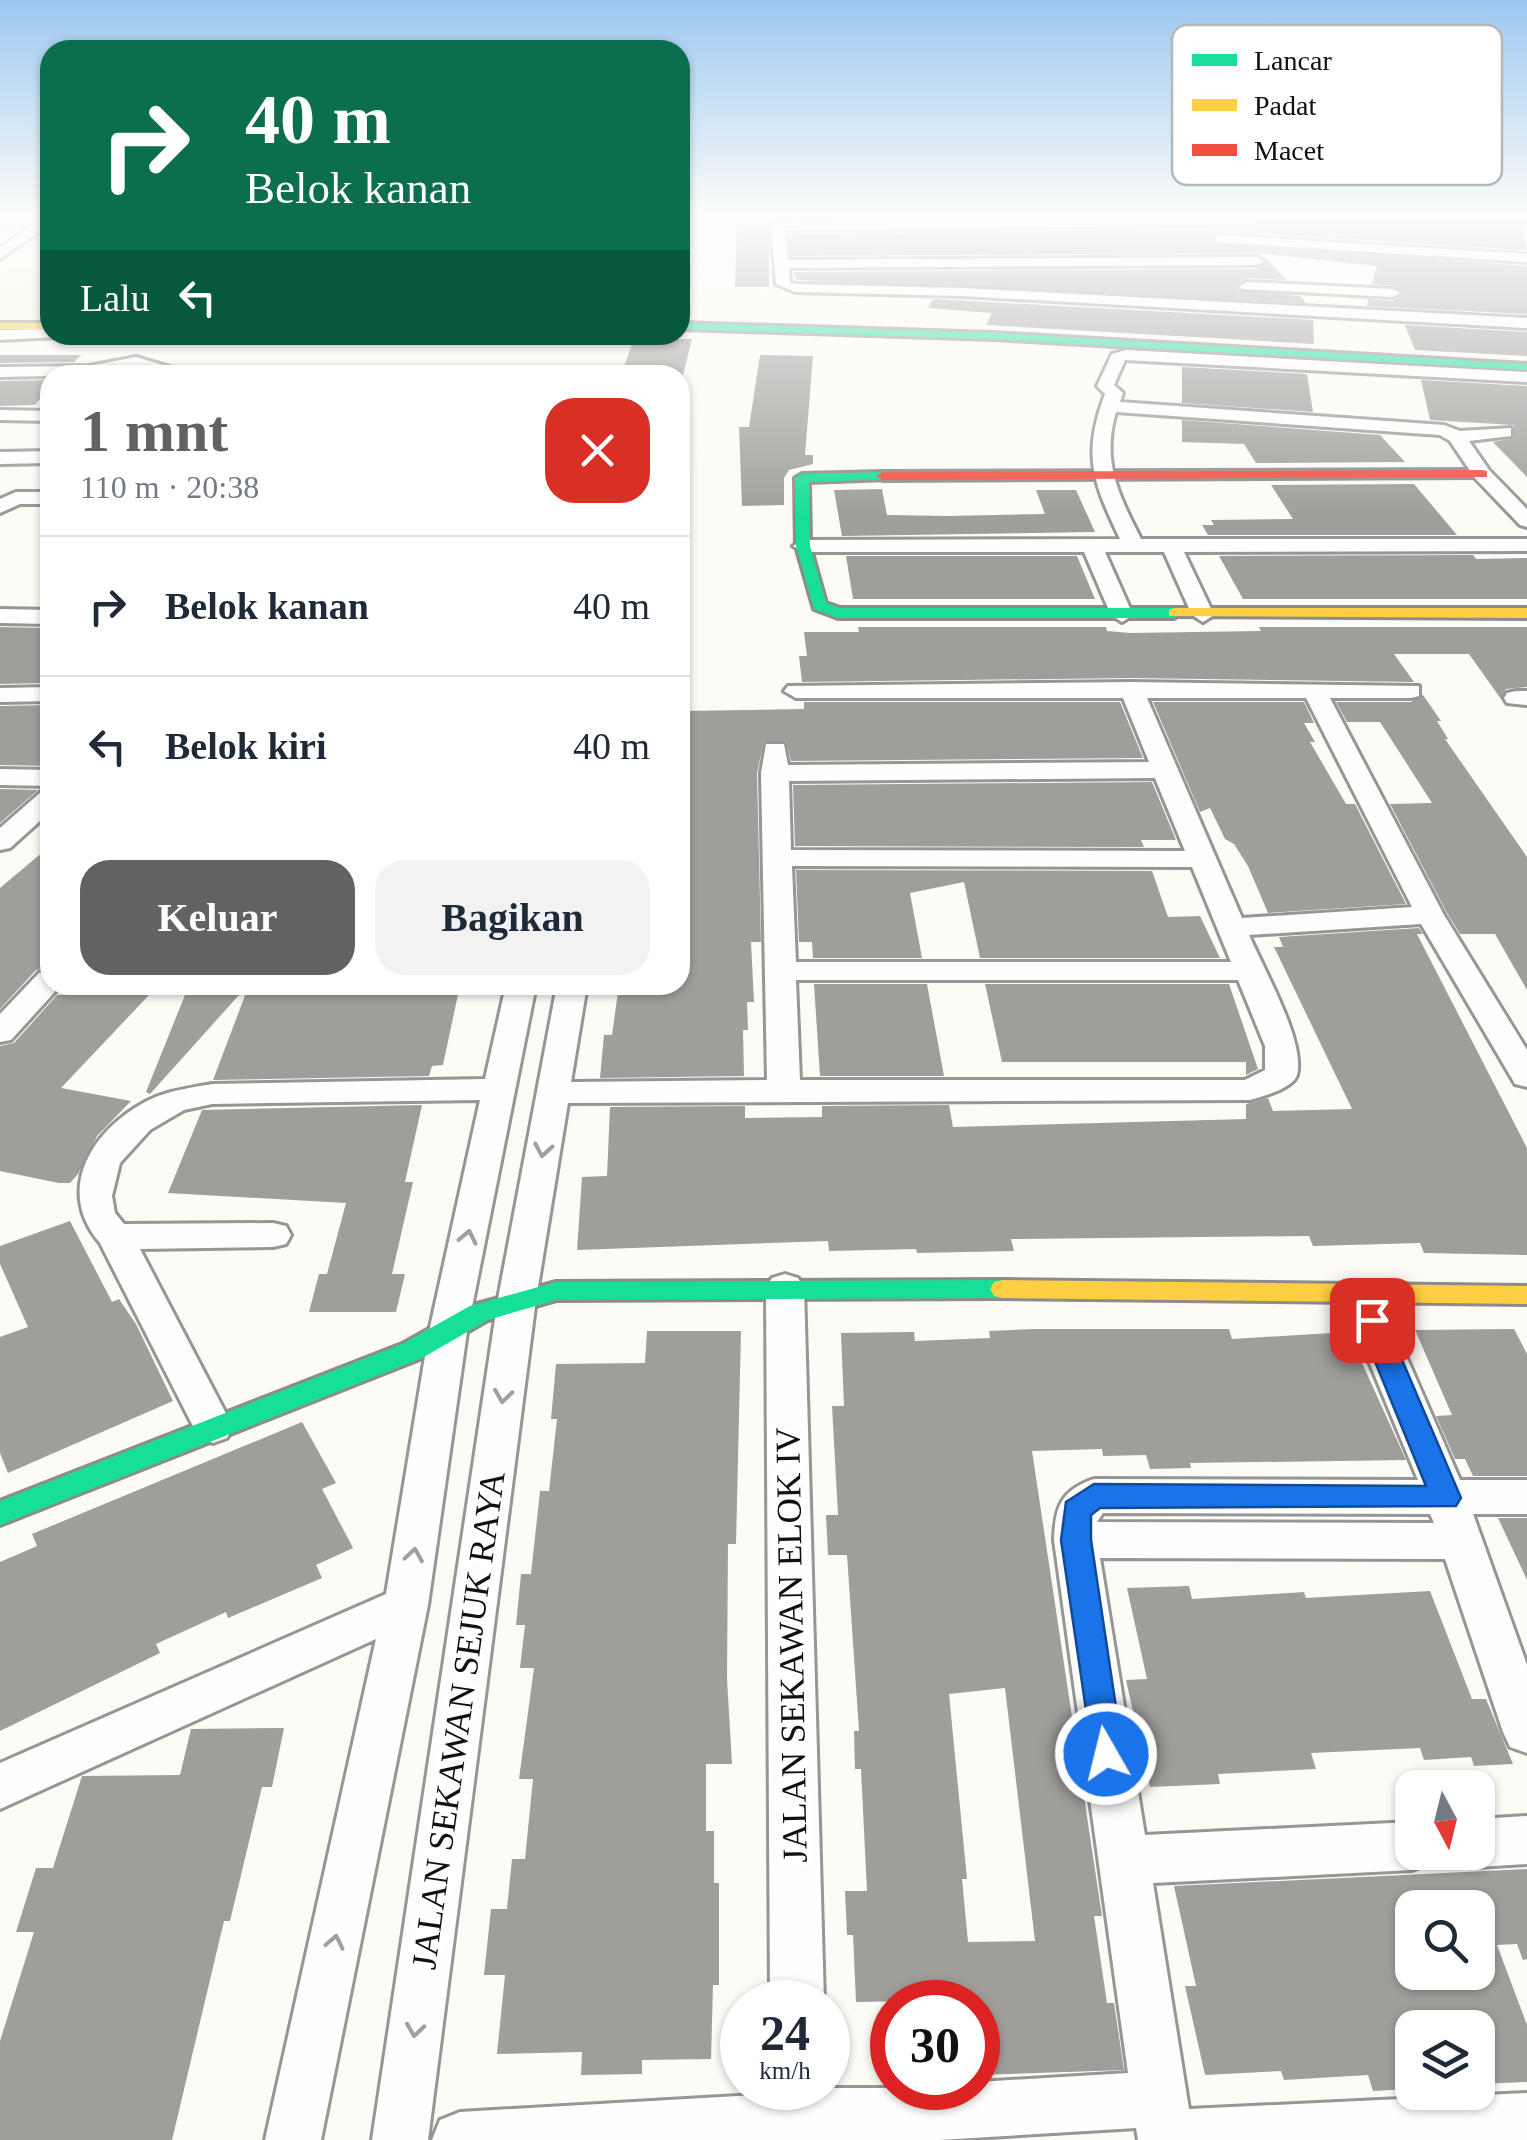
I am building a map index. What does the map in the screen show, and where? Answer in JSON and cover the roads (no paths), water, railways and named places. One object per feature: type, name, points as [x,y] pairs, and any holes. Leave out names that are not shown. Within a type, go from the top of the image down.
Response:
[{"type":"street","points":[[1331,316],[1339,343]]},
{"type":"street","points":[[1410,316],[1527,323]]},
{"type":"street","points":[[0,326],[40,326]]},
{"type":"street","points":[[690,327],[1228,354],[1527,377]]},
{"type":"street","points":[[0,334],[40,334]]},
{"type":"street","points":[[1133,545],[1102,476],[1096,440],[1111,400],[1140,371],[1228,354],[1339,343],[1527,366]]},
{"type":"street","points":[[111,365],[139,356],[159,365]]},
{"type":"street","points":[[1111,400],[1105,386],[1118,357],[1140,371]]},
{"type":"street","points":[[0,372],[40,372]]},
{"type":"street","points":[[1111,400],[1432,428],[1457,437],[1505,432]]},
{"type":"street","points":[[0,416],[40,418]]},
{"type":"street","points":[[10,458],[40,429]]},
{"type":"street","points":[[1457,437],[1482,474],[1527,521]]},
{"type":"street","points":[[10,458],[40,457]]},
{"type":"street","points":[[1482,474],[812,476],[802,478],[803,546],[818,606],[838,613],[1527,613]]},
{"type":"street","points":[[0,507],[16,498],[40,498]]},
{"type":"street","points":[[1171,545],[1202,615]]},
{"type":"street","points":[[803,546],[1527,546]]},
{"type":"street","points":[[1092,546],[1122,616]]},
{"type":"street","points":[[0,616],[40,614]]},
{"type":"street","points":[[1313,688],[1430,916],[1527,1077]]},
{"type":"street","points":[[796,692],[1313,688],[1411,691]]},
{"type":"street","points":[[553,1093],[784,1087],[1015,1094],[1250,1090],[1281,1075],[1281,1046],[1131,689]]},
{"type":"street","points":[[0,694],[40,694]]},
{"type":"street","points":[[784,1087],[781,858],[775,761],[1164,770]]},
{"type":"street","points":[[0,777],[40,778]]},
{"type":"street","points":[[0,842],[40,807]]},
{"type":"street","points":[[781,858],[1203,859]]},
{"type":"street","points":[[1233,927],[1430,916]]},
{"type":"street","points":[[782,972],[1251,970]]},
{"type":"street","points":[[0,1033],[40,990]]},
{"type":"street","name":"JALAN SEKAWAN SEJUK RAYA","points":[[293,2140],[406,1605],[448,1332],[519,995]]},
{"type":"street","name":"JALAN SEKAWAN SEJUK RAYA","points":[[400,2140],[517,1299],[570,995]]},
{"type":"street","points":[[214,1427],[115,1238],[97,1215],[93,1185],[104,1160],[135,1123],[168,1104],[212,1094],[499,1090]]},
{"type":"street","points":[[115,1238],[273,1235]]},
{"type":"street","points":[[0,1513],[412,1351],[479,1313],[517,1299],[556,1291],[785,1288],[1527,1295]]},
{"type":"street","name":"JALAN SEKAWAN ELOK IV","points":[[785,1288],[797,1980]]},
{"type":"street","points":[[1361,1296],[1446,1498],[1527,1732]]},
{"type":"street","points":[[1164,2126],[1121,1860],[1076,1540],[1076,1510],[1094,1496],[1527,1497]]},
{"type":"street","points":[[1076,1540],[1460,1542]]},
{"type":"street","points":[[4,1792],[406,1605]]},
{"type":"street","points":[[1495,1841],[1527,1840]]},
{"type":"street","points":[[1121,1860],[1395,1847]]},
{"type":"street","points":[[460,2140],[799,2116],[1164,2126],[1527,2121]]}]
